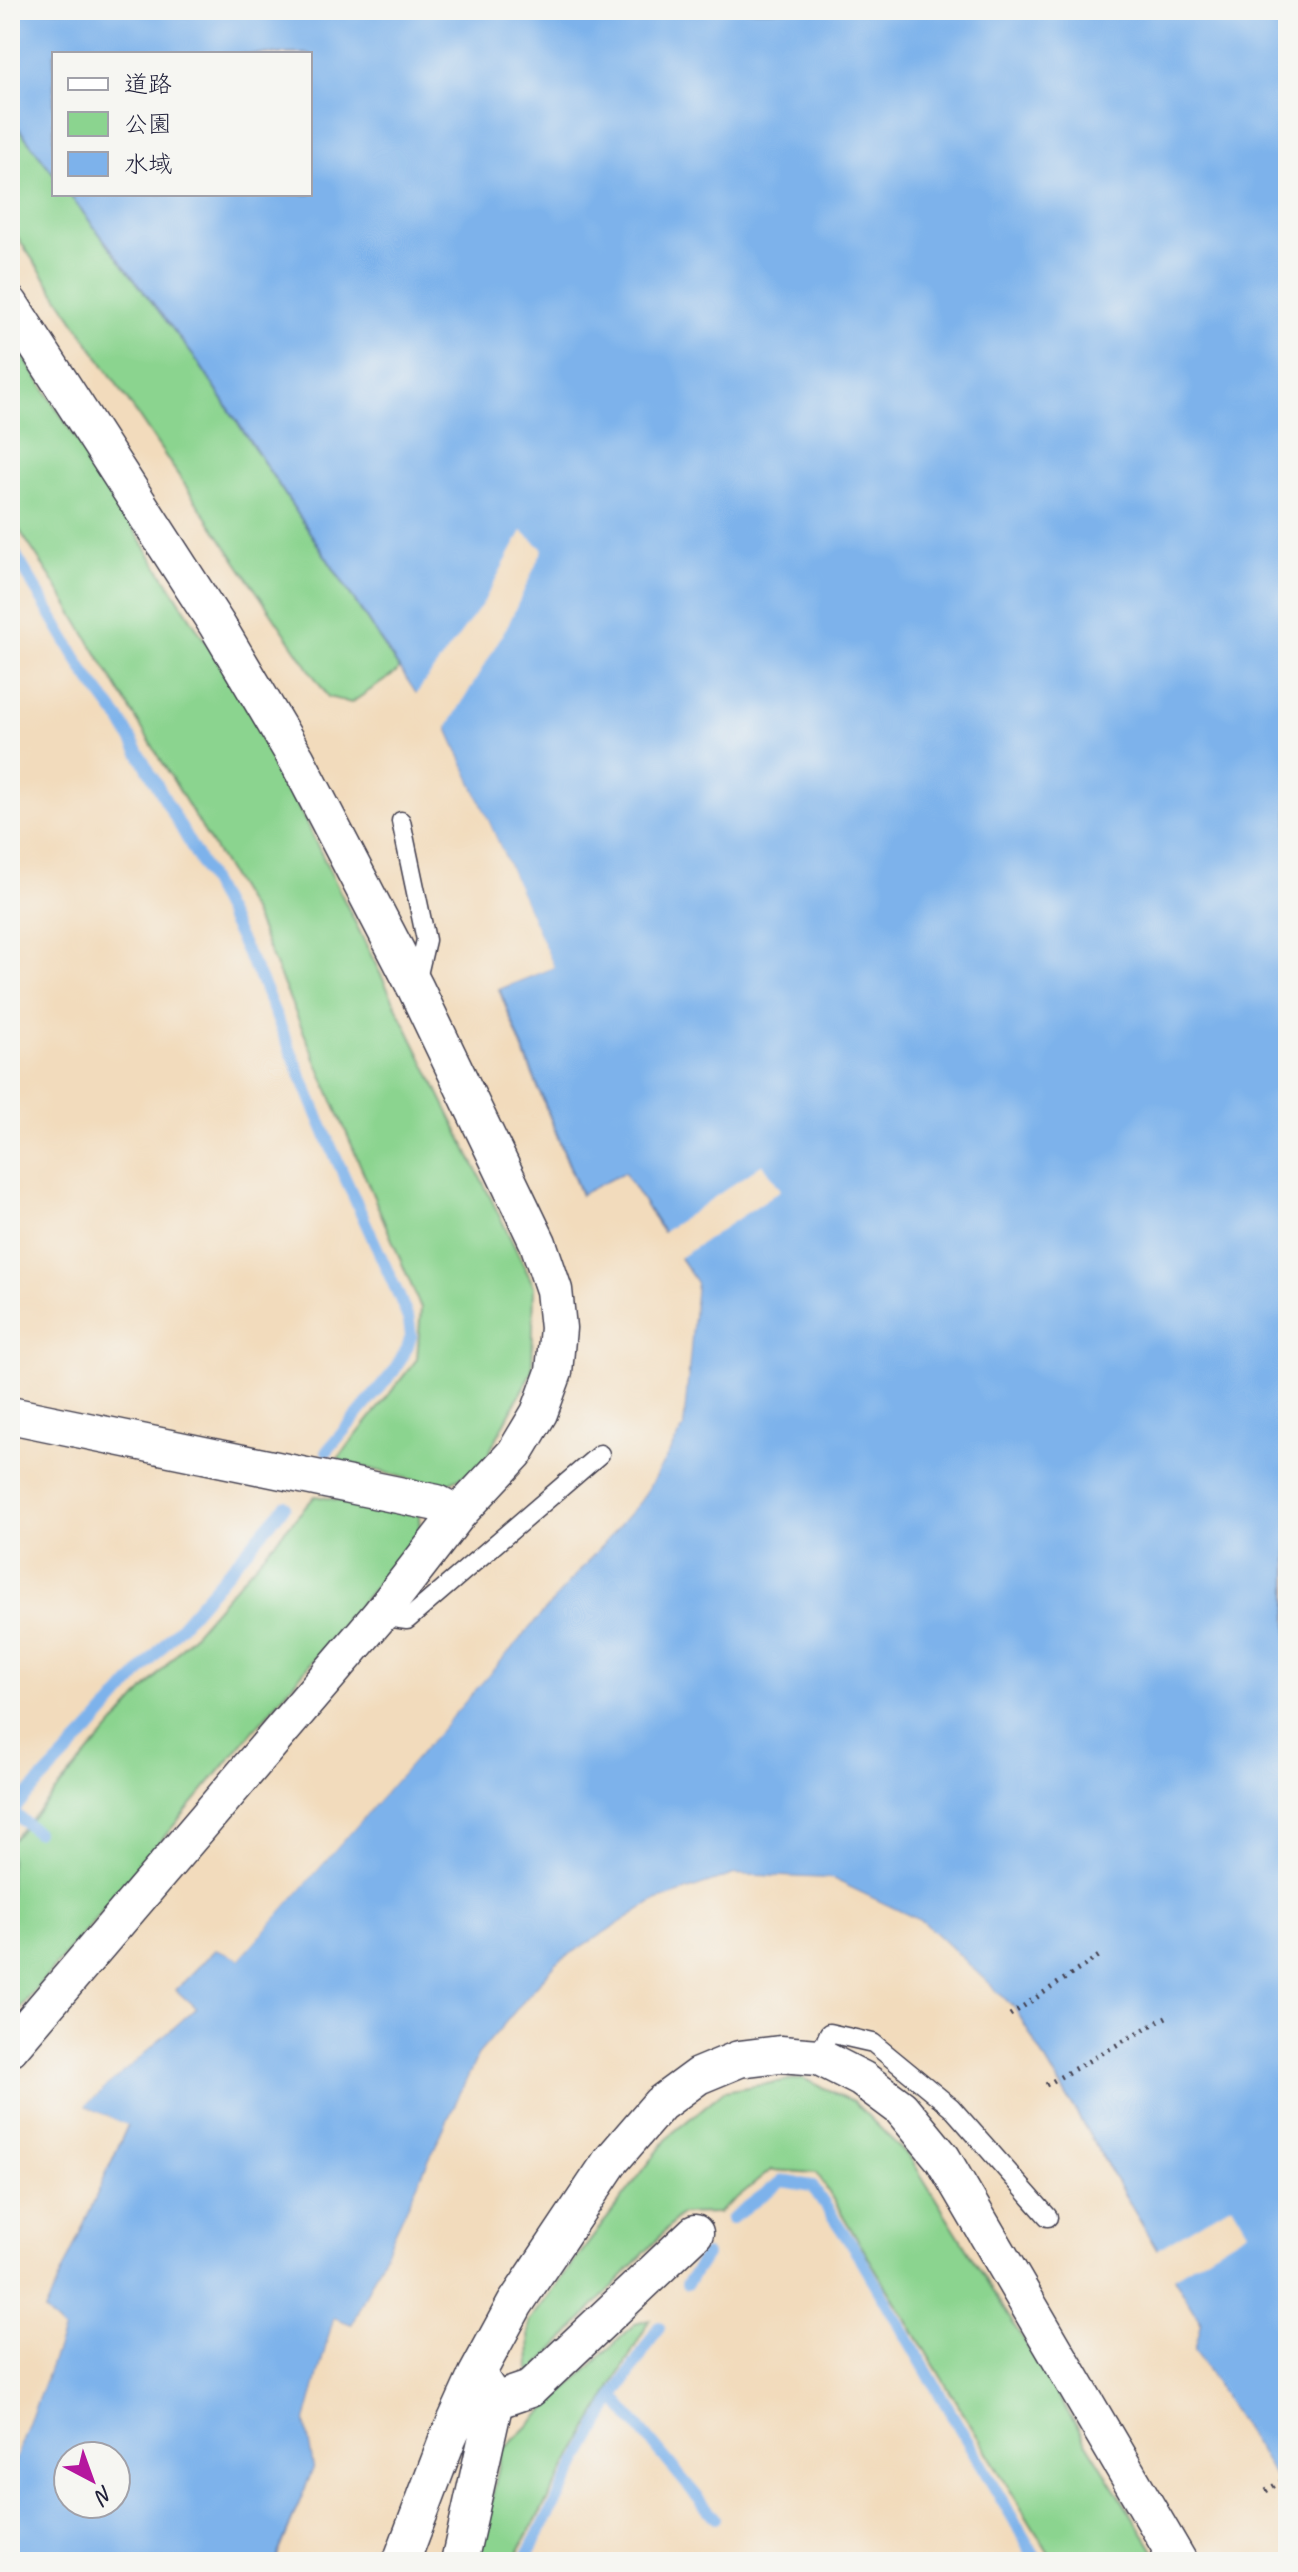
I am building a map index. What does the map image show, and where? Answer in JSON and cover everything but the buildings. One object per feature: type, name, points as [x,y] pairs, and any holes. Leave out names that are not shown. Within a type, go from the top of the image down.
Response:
[{"type":"street","points":[[10,304],[217,625],[297,760],[415,987],[538,1243],[554,1290],[558,1328],[554,1372],[539,1413],[515,1453],[458,1514],[379,1616],[10,2048]]},
{"type":"street","points":[[10,1415],[437,1503],[458,1514]]},
{"type":"street","points":[[459,2562],[486,2388],[515,2304],[601,2175],[660,2104],[698,2076],[739,2059],[780,2054],[819,2057],[862,2079],[901,2108],[943,2159],[1179,2562]]},
{"type":"street","points":[[486,2388],[530,2389],[695,2233]]},
{"type":"street","points":[[401,2562],[448,2438],[486,2388]]},
{"type":"lane","points":[[401,821],[426,940],[415,987]]},
{"type":"lane","points":[[379,1616],[407,1620],[600,1454]]},
{"type":"lane","points":[[819,2057],[829,2033],[873,2043],[951,2107],[1048,2217]]},
{"type":"path","points":[[1010,2015],[1102,1954]]},
{"type":"path","points":[[1046,2085],[1166,2017]]},
{"type":"path","points":[[1266,2491],[1288,2477]]},
{"type":"green space","points":[[10,117],[52,171],[52,196],[71,196],[198,362],[400,670],[351,703],[328,697],[10,226]]},
{"type":"green space","points":[[10,335],[256,721],[534,1286],[532,1371],[481,1468],[440,1487],[337,1460],[417,1359],[421,1308],[253,913],[52,579],[10,516]]},
{"type":"green space","points":[[315,1496],[419,1514],[420,1533],[10,2020],[10,1843]]},
{"type":"green space","points":[[802,2078],[853,2101],[911,2159],[1161,2562],[1054,2562],[817,2173],[771,2170],[718,2213],[681,2214],[530,2375],[529,2322],[670,2135],[724,2091]]},
{"type":"green space","points":[[650,2320],[512,2562],[478,2562],[502,2451],[635,2324]]},
{"type":"water","points":[[10,10],[1288,10],[1288,2499],[1194,2350],[1201,2324],[1014,2008],[924,1923],[832,1879],[734,1875],[652,1903],[557,1963],[479,2054],[352,2325],[334,2318],[306,2421],[314,2468],[275,2562],[10,2562],[10,2472],[63,2331],[44,2312],[127,2126],[84,2106],[195,2008],[175,1990],[215,1949],[240,1958],[640,1501],[683,1428],[696,1283],[624,1173],[581,1195],[499,989],[553,967],[447,728],[416,694],[198,362],[71,196],[312,196],[312,52],[52,52],[52,171],[10,117]]},
{"type":"pier","points":[[522,531],[543,549],[509,623],[447,728],[554,967],[499,989],[497,985],[548,965],[443,730],[413,697],[397,672],[400,670],[416,694],[483,603]]},
{"type":"pier","points":[[763,1164],[781,1190],[679,1258],[696,1283],[683,1428],[640,1501],[240,1959],[215,1949],[175,1990],[195,2008],[85,2106],[127,2125],[44,2312],[63,2331],[10,2472],[10,2460],[59,2332],[40,2311],[122,2127],[82,2110],[81,2104],[189,2008],[171,1989],[213,1946],[239,1954],[636,1498],[679,1427],[692,1284],[622,1178],[582,1199],[581,1195],[624,1173],[662,1233]]},
{"type":"pier","points":[[734,1875],[832,1879],[924,1923],[1014,2008],[1156,2250],[1232,2204],[1248,2231],[1173,2277],[1201,2324],[1194,2350],[1288,2503],[1190,2351],[1197,2325],[1011,2011],[922,1926],[831,1883],[735,1879],[654,1907],[560,1966],[482,2056],[356,2327],[351,2329],[336,2323],[310,2421],[318,2469],[280,2562],[276,2562],[314,2468],[306,2421],[334,2318],[352,2325],[479,2054],[557,1963],[652,1903]]},
{"type":"waterway","points":[[10,545],[85,673],[121,721],[207,874],[263,985],[409,1321],[411,1336],[394,1371],[327,1451]]},
{"type":"waterway","points":[[10,1813],[89,1731],[285,1506]]},
{"type":"waterway","points":[[12,1811],[36,1832]]},
{"type":"waterway","points":[[731,2219],[782,2181],[812,2186],[858,2254],[1038,2562]]},
{"type":"waterway","points":[[687,2284],[706,2255]]},
{"type":"waterway","points":[[523,2562],[614,2397],[659,2327]]},
{"type":"waterway","points":[[614,2397],[715,2518]]}]
